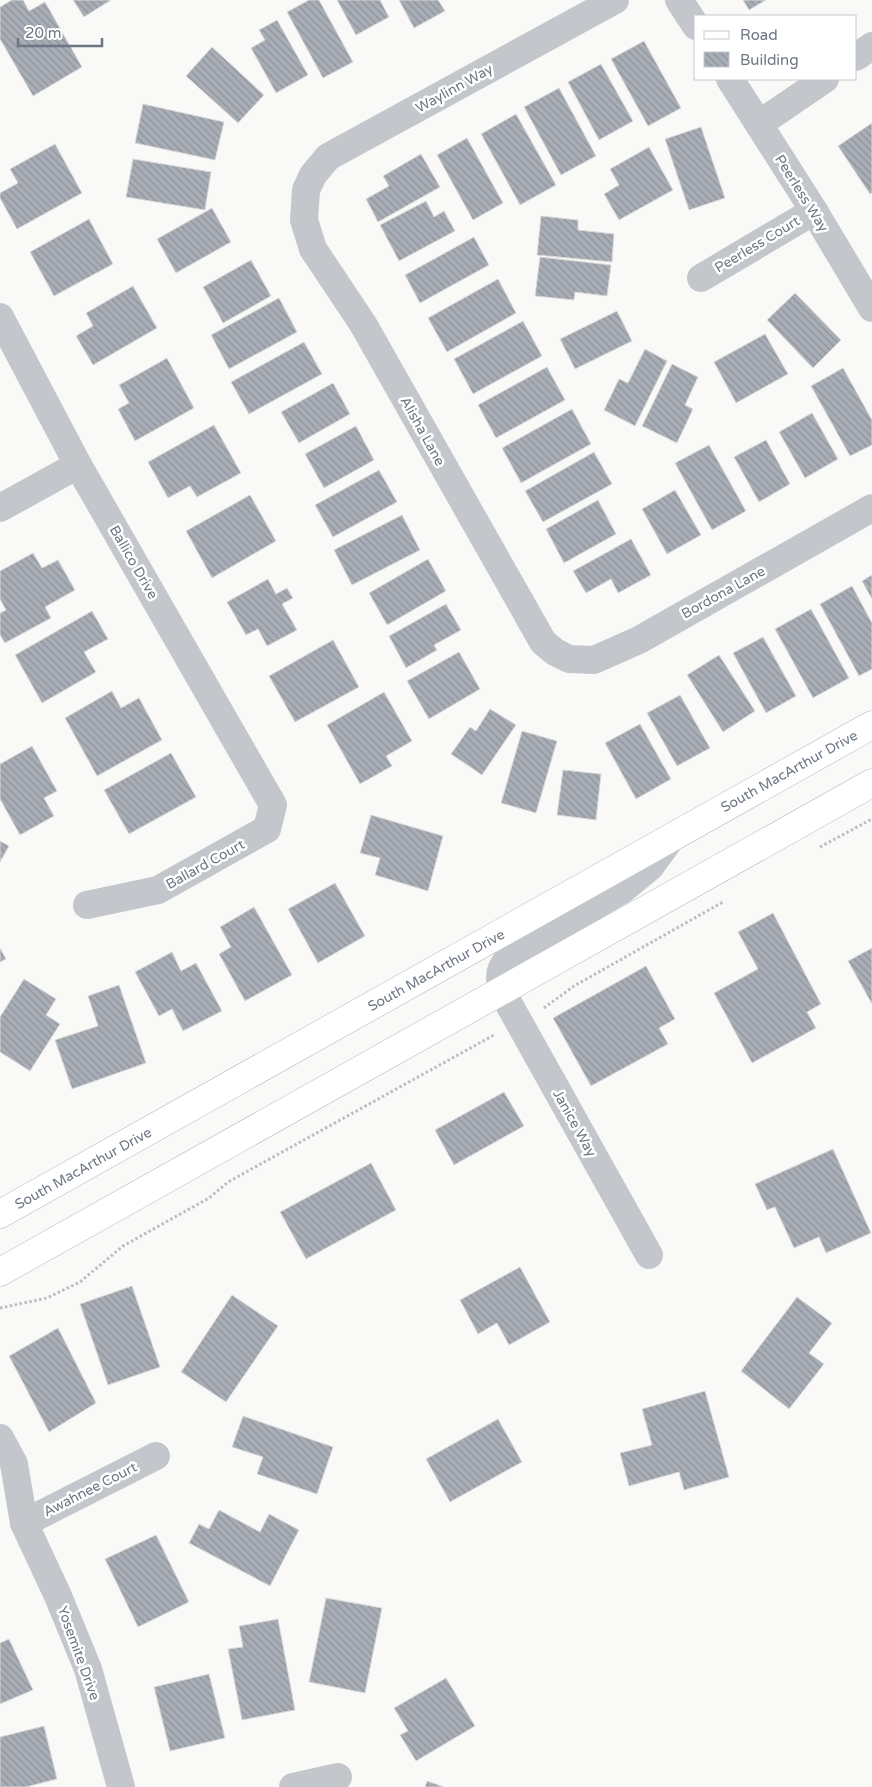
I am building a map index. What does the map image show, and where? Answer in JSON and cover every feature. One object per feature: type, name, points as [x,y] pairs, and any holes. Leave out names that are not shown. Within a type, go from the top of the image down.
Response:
[{"type":"main road","name":"South MacArthur Drive","points":[[0,1214],[872,725]]},
{"type":"main road","points":[[0,1272],[872,783]]},
{"type":"street","name":"Waylinn Way","points":[[306,190],[313,175],[328,157],[615,0]]},
{"type":"street","points":[[679,0],[694,23]]},
{"type":"street","points":[[857,56],[872,46]]},
{"type":"street","name":"Peerless Way","points":[[731,80],[814,210],[872,308]]},
{"type":"street","points":[[759,124],[824,80]]},
{"type":"street","name":"Alisha Lane","points":[[306,190],[304,220],[313,249],[363,324],[543,642],[555,652],[569,659]]},
{"type":"street","name":"Peerless Court","points":[[701,278],[814,210]]},
{"type":"street","name":"Ballico Drive","points":[[0,317],[78,465],[272,805]]},
{"type":"street","points":[[0,508],[78,465]]},
{"type":"street","name":"Bordona Lane","points":[[569,659],[594,660],[638,640],[872,508]]},
{"type":"street","name":"Ballard Court","points":[[87,905],[158,890],[267,829],[272,805]]},
{"type":"street","points":[[501,990],[499,977],[502,965],[510,956],[622,890],[650,867],[672,837]]},
{"type":"street","name":"Janice Way","points":[[501,990],[649,1255]]},
{"type":"street","name":"Yosemite Drive","points":[[0,1438],[14,1464],[24,1523],[58,1596],[88,1669],[120,1787]]},
{"type":"street","name":"Awahnee Court","points":[[24,1523],[156,1456]]},
{"type":"street","name":"Yosemite Drive","points":[[0,1498],[24,1523]]},
{"type":"street","points":[[293,1787],[338,1777]]},
{"type":"path","points":[[814,851],[872,819]]},
{"type":"path","points":[[0,1308],[47,1298],[80,1282],[123,1246],[209,1198],[228,1182],[519,1022],[547,1006],[574,986],[728,898]]},
{"type":"building","points":[[12,0],[23,0],[29,11],[45,2],[82,67],[33,96],[0,39],[0,7]]},
{"type":"building","points":[[73,0],[111,0],[84,17]]},
{"type":"building","points":[[309,0],[319,0],[353,62],[323,78],[287,12]]},
{"type":"building","points":[[337,0],[380,0],[389,17],[356,35]]},
{"type":"building","points":[[399,0],[438,0],[445,11],[414,28]]},
{"type":"building","points":[[743,0],[766,0],[749,10]]},
{"type":"building","points":[[277,20],[308,75],[276,93],[251,48],[265,40],[259,30]]},
{"type":"building","points":[[644,41],[681,108],[648,126],[611,59]]},
{"type":"building","points":[[212,47],[264,95],[238,123],[186,76]]},
{"type":"building","points":[[601,64],[633,121],[599,140],[568,82]]},
{"type":"building","points":[[559,88],[596,156],[561,175],[524,107]]},
{"type":"building","points":[[143,104],[224,122],[215,160],[135,143]]},
{"type":"building","points":[[516,114],[556,185],[520,205],[481,134]]},
{"type":"building","points":[[872,123],[872,193],[870,194],[838,146]]},
{"type":"building","points":[[701,127],[725,198],[689,210],[665,139]]},
{"type":"building","points":[[467,138],[503,203],[473,220],[437,155]]},
{"type":"building","points":[[55,144],[82,193],[17,229],[0,198],[0,193],[18,183],[10,169]]},
{"type":"building","points":[[649,147],[673,190],[619,220],[604,194],[619,185],[610,169]]},
{"type":"building","points":[[421,154],[440,187],[378,222],[366,199],[389,186],[383,176]]},
{"type":"building","points":[[133,159],[211,172],[205,210],[126,197]]},
{"type":"building","points":[[426,201],[434,217],[444,211],[455,231],[399,261],[380,225]]},
{"type":"building","points":[[212,208],[231,242],[176,273],[157,239]]},
{"type":"building","points":[[541,216],[578,220],[578,230],[614,234],[612,262],[537,255]]},
{"type":"building","points":[[89,219],[113,264],[54,296],[30,252]]},
{"type":"building","points":[[474,237],[489,265],[420,303],[405,275]]},
{"type":"building","points":[[540,257],[611,265],[607,296],[575,292],[574,300],[535,296]]},
{"type":"building","points":[[251,260],[271,296],[223,323],[203,287]]},
{"type":"building","points":[[498,279],[516,313],[447,352],[428,318]]},
{"type":"building","points":[[133,286],[157,328],[93,365],[76,336],[93,326],[86,313]]},
{"type":"building","points":[[795,293],[841,340],[813,368],[767,320]]},
{"type":"building","points":[[279,298],[297,332],[229,369],[211,335]]},
{"type":"building","points":[[617,311],[632,341],[575,369],[560,339]]},
{"type":"building","points":[[523,321],[542,356],[473,394],[454,359]]},
{"type":"building","points":[[765,334],[788,374],[736,403],[714,362]]},
{"type":"building","points":[[304,342],[322,374],[249,414],[231,382]]},
{"type":"building","points":[[645,349],[667,361],[635,426],[604,410],[619,379],[628,383]]},
{"type":"building","points":[[167,358],[194,408],[135,441],[118,409],[129,403],[119,385]]},
{"type":"building","points":[[672,364],[698,377],[685,405],[693,409],[677,443],[642,426]]},
{"type":"building","points":[[547,367],[565,400],[496,438],[478,405]]},
{"type":"building","points":[[843,368],[872,420],[872,445],[850,456],[811,386]]},
{"type":"building","points":[[333,383],[350,414],[299,443],[281,412]]},
{"type":"building","points":[[572,409],[591,444],[521,483],[502,448]]},
{"type":"building","points":[[812,413],[838,459],[805,478],[779,432]]},
{"type":"building","points":[[214,425],[241,473],[197,497],[190,486],[168,498],[148,462]]},
{"type":"building","points":[[356,426],[374,460],[324,488],[305,454]]},
{"type":"building","points":[[766,440],[790,484],[759,502],[734,457]]},
{"type":"building","points":[[709,445],[746,511],[712,530],[675,463]]},
{"type":"building","points":[[594,452],[612,484],[543,522],[525,491]]},
{"type":"building","points":[[379,470],[397,502],[333,537],[315,505]]},
{"type":"building","points":[[675,490],[701,535],[667,554],[642,509]]},
{"type":"building","points":[[250,495],[276,541],[212,578],[186,531]]},
{"type":"building","points":[[598,500],[616,534],[564,563],[546,529]]},
{"type":"building","points":[[402,515],[420,550],[352,585],[334,550]]},
{"type":"building","points":[[631,539],[651,575],[618,593],[611,579],[586,593],[573,571]]},
{"type":"building","points":[[33,553],[42,568],[58,560],[75,590],[45,607],[51,618],[5,643],[0,635],[0,613],[6,610],[0,599],[0,571]]},
{"type":"building","points":[[428,559],[446,591],[387,625],[369,593]]},
{"type":"building","points":[[872,575],[872,599],[862,581]]},
{"type":"building","points":[[268,579],[276,594],[287,588],[293,598],[282,604],[297,630],[267,646],[258,629],[246,635],[227,602]]},
{"type":"building","points":[[852,586],[872,623],[872,669],[859,676],[820,604]]},
{"type":"building","points":[[446,604],[461,630],[434,645],[437,650],[406,668],[389,636]]},
{"type":"building","points":[[811,609],[849,678],[813,698],[775,629]]},
{"type":"building","points":[[92,611],[108,639],[84,652],[96,672],[42,703],[15,655]]},
{"type":"building","points":[[763,637],[796,696],[766,713],[733,653]]},
{"type":"building","points":[[333,640],[359,687],[295,722],[269,676]]},
{"type":"building","points":[[459,652],[480,689],[429,719],[407,681]]},
{"type":"building","points":[[719,655],[755,711],[723,732],[687,675]]},
{"type":"building","points":[[112,691],[121,708],[139,698],[162,740],[97,776],[65,718]]},
{"type":"building","points":[[384,692],[412,741],[386,756],[392,766],[360,784],[327,725]]},
{"type":"building","points":[[680,695],[710,748],[677,766],[647,713]]},
{"type":"building","points":[[490,709],[516,725],[482,775],[451,754],[470,727],[476,731]]},
{"type":"building","points":[[640,724],[671,779],[636,799],[605,743]]},
{"type":"building","points":[[522,731],[557,741],[536,813],[501,803]]},
{"type":"building","points":[[32,746],[57,791],[44,798],[54,816],[20,835],[0,799],[0,764]]},
{"type":"building","points":[[171,753],[196,797],[129,834],[104,790]]},
{"type":"building","points":[[563,770],[601,774],[596,820],[557,815]]},
{"type":"building","points":[[371,815],[443,836],[428,891],[375,875],[380,858],[360,853]]},
{"type":"building","points":[[0,841],[9,846],[0,862]]},
{"type":"building","points":[[335,883],[365,936],[318,963],[288,909]]},
{"type":"building","points":[[254,907],[292,975],[245,1001],[219,954],[231,947],[220,927]]},
{"type":"building","points":[[773,913],[821,1004],[807,1012],[816,1028],[752,1063],[714,993],[758,969],[738,932]]},
{"type":"building","points":[[0,948],[6,959],[0,962]]},
{"type":"building","points":[[872,948],[872,1004],[848,961]]},
{"type":"building","points":[[172,952],[181,971],[196,963],[222,1011],[183,1031],[172,1009],[159,1016],[135,972]]},
{"type":"building","points":[[646,966],[675,1019],[659,1028],[668,1044],[591,1086],[553,1018]]},
{"type":"building","points":[[24,979],[56,999],[46,1015],[60,1024],[30,1071],[0,1052],[0,1017]]},
{"type":"building","points":[[119,985],[146,1063],[72,1089],[55,1040],[98,1026],[88,996]]},
{"type":"building","points":[[504,1092],[524,1126],[454,1165],[435,1130]]},
{"type":"building","points":[[833,1149],[871,1233],[826,1253],[819,1237],[794,1248],[775,1207],[767,1210],[755,1184]]},
{"type":"building","points":[[371,1163],[396,1210],[306,1259],[280,1212]]},
{"type":"building","points":[[520,1267],[550,1322],[509,1345],[497,1323],[478,1334],[460,1300]]},
{"type":"building","points":[[132,1286],[160,1367],[108,1385],[80,1304]]},
{"type":"building","points":[[232,1295],[278,1326],[226,1402],[181,1372]]},
{"type":"building","points":[[797,1297],[832,1323],[809,1353],[824,1364],[789,1409],[741,1371]]},
{"type":"building","points":[[58,1328],[96,1403],[49,1432],[9,1356]]},
{"type":"building","points":[[705,1391],[729,1477],[684,1490],[679,1472],[629,1486],[620,1453],[652,1445],[642,1409]]},
{"type":"building","points":[[243,1416],[333,1447],[317,1494],[257,1474],[263,1457],[232,1447]]},
{"type":"building","points":[[498,1419],[522,1462],[450,1502],[426,1459]]},
{"type":"building","points":[[219,1510],[260,1532],[269,1514],[299,1530],[270,1586],[189,1543],[199,1524],[209,1529]]},
{"type":"building","points":[[156,1535],[189,1602],[138,1627],[105,1559]]},
{"type":"building","points":[[326,1598],[382,1608],[365,1693],[309,1682]]},
{"type":"building","points":[[278,1619],[295,1710],[242,1720],[228,1649],[243,1647],[239,1626]]},
{"type":"building","points":[[9,1639],[33,1690],[0,1704],[0,1643]]},
{"type":"building","points":[[209,1674],[225,1738],[170,1751],[154,1687]]},
{"type":"building","points":[[446,1678],[475,1726],[416,1761],[400,1735],[408,1731],[394,1708]]},
{"type":"building","points":[[44,1726],[57,1779],[26,1787],[0,1787],[0,1737]]},
{"type":"building","points":[[427,1781],[444,1787],[425,1787]]}]
